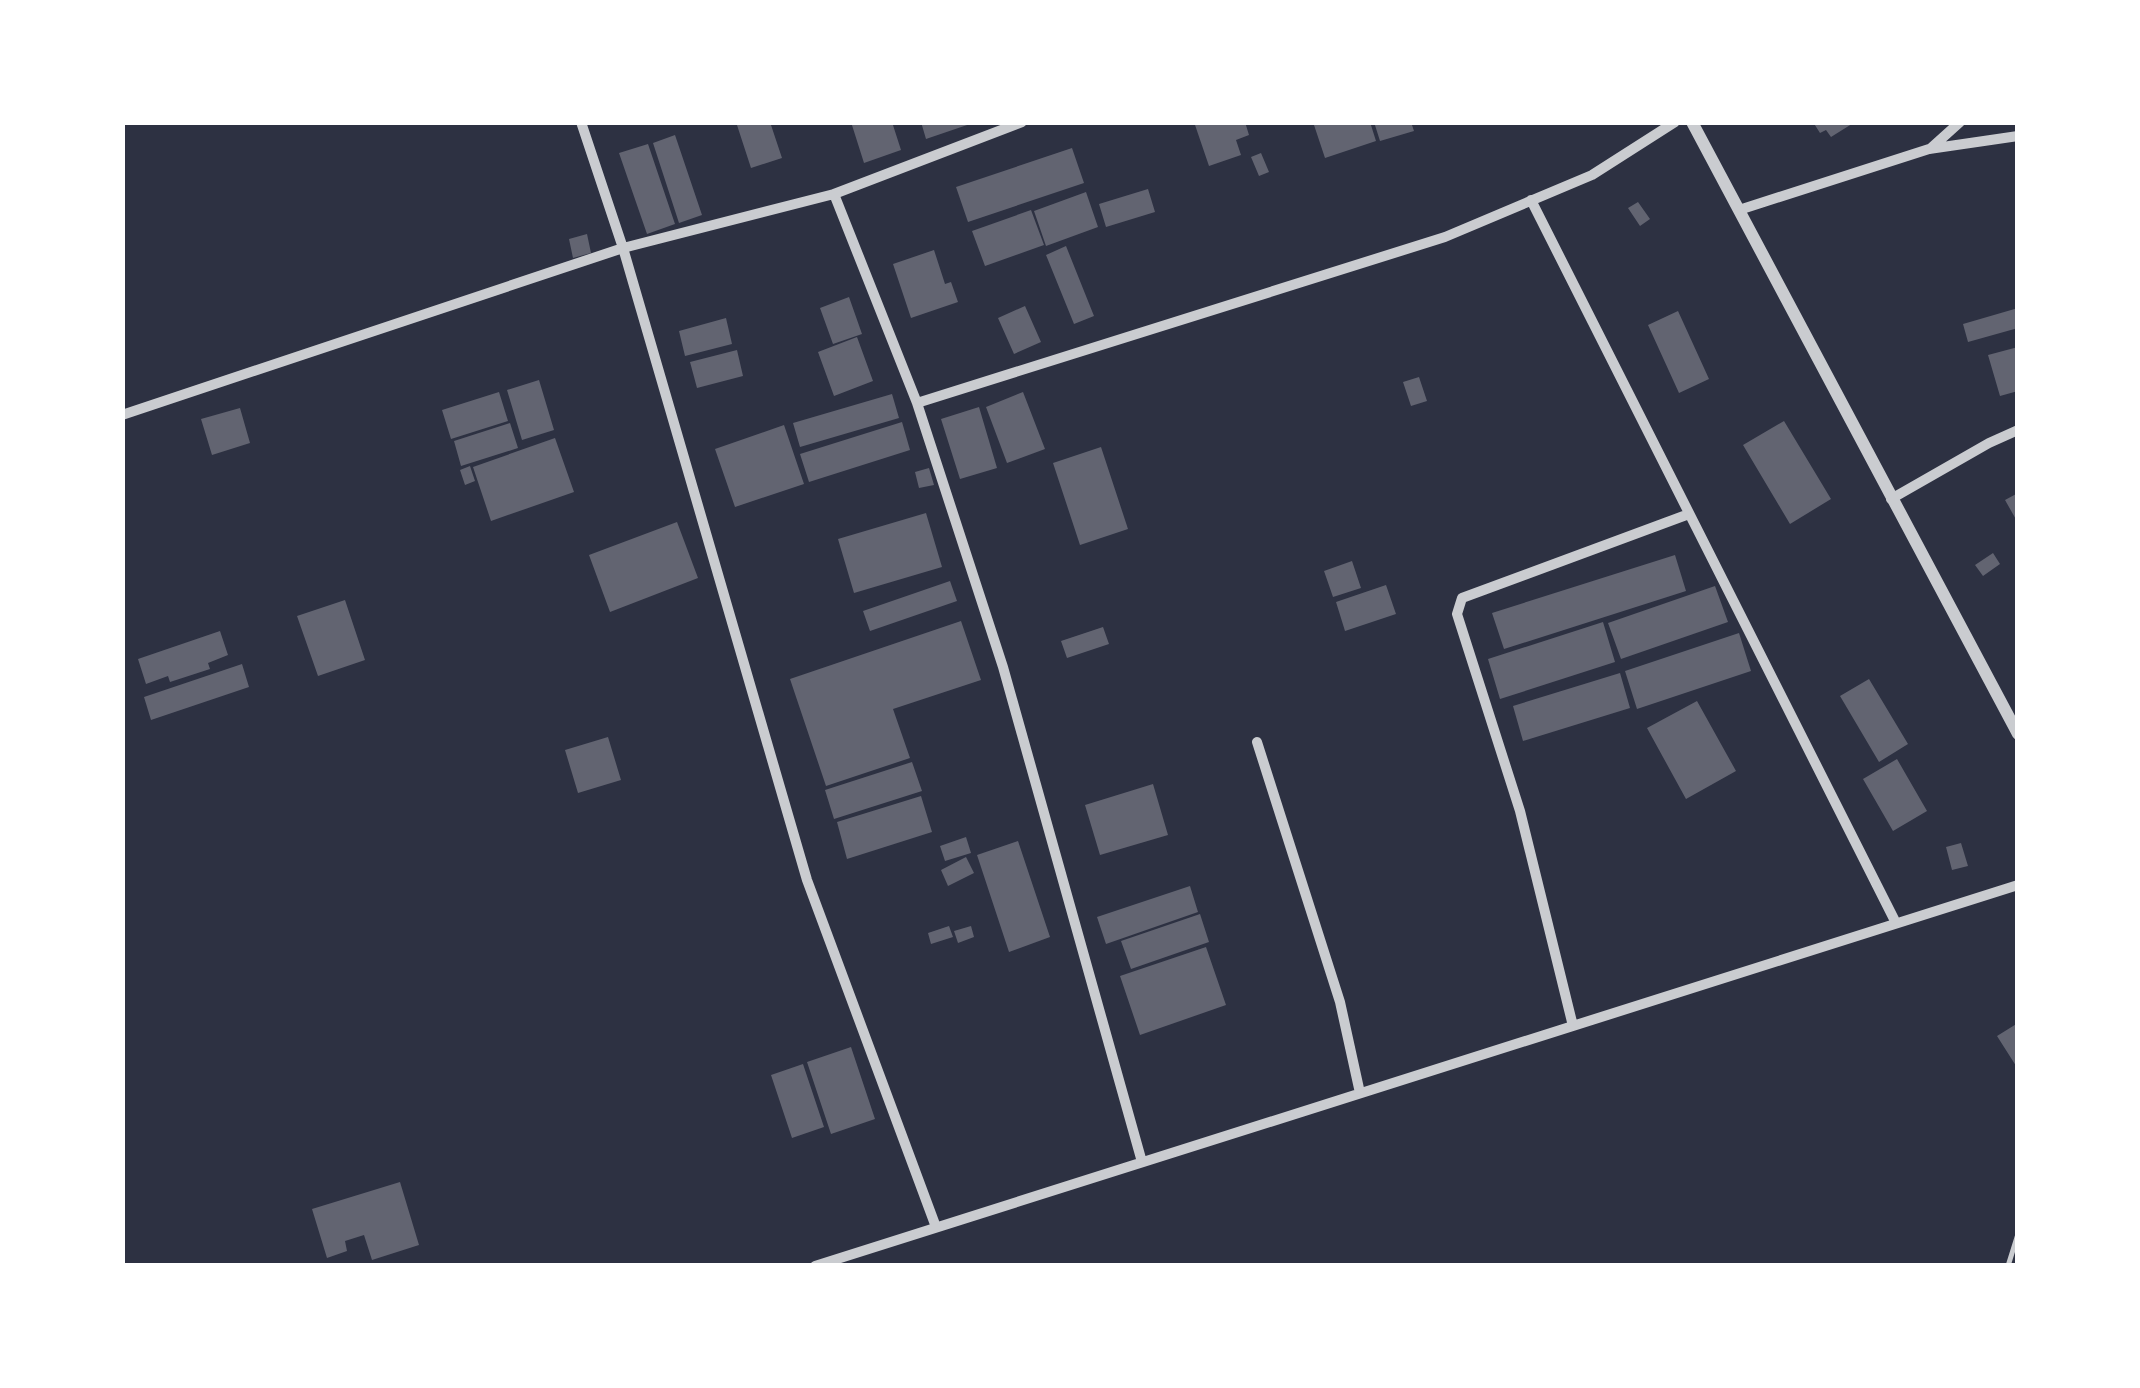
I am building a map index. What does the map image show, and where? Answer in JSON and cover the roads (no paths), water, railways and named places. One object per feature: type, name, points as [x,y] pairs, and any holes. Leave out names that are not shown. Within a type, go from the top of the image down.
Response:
[{"type":"street","points":[[581,122],[623,248],[807,880],[936,1227]]},
{"type":"street","points":[[122,415],[623,248],[834,194],[1022,122]]},
{"type":"street","points":[[917,403],[1445,237],[1592,175],[1675,122]]},
{"type":"street","points":[[1692,122],[2018,734]]},
{"type":"street","points":[[1930,149],[1960,122]]},
{"type":"street","points":[[1738,210],[1930,149],[2018,136]]},
{"type":"street","points":[[834,194],[917,403],[1003,667],[1142,1162]]},
{"type":"street","points":[[1531,200],[1896,923]]},
{"type":"street","points":[[1891,499],[2018,430]]},
{"type":"street","points":[[1573,1026],[1520,811],[1456,614],[1462,598],[1689,514]]},
{"type":"street","points":[[1257,742],[1340,1002],[1360,1093]]},
{"type":"street","points":[[815,1266],[2018,885]]},
{"type":"lane","points":[[2008,1266],[2018,1234]]}]
